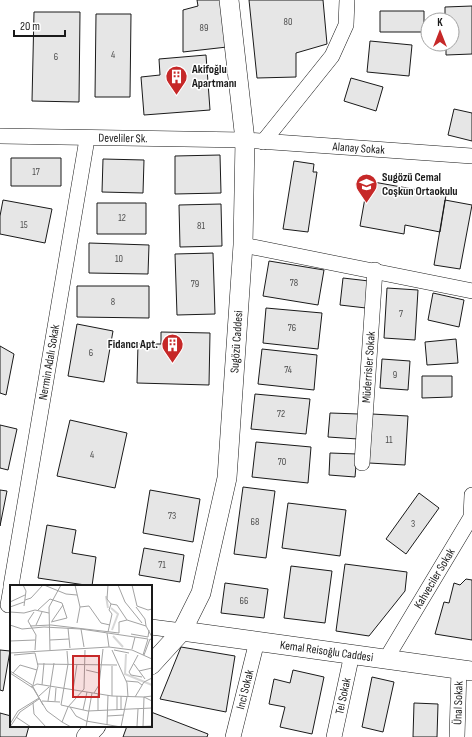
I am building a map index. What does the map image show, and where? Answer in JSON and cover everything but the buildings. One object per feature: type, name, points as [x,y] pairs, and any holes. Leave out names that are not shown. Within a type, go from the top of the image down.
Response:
[{"type":"street","name":"Sugözü Caddesi","points":[[152,664],[182,631],[201,593],[227,478],[243,245],[254,141],[229,0]]},
{"type":"street","points":[[254,141],[332,56],[346,25],[347,0]]},
{"type":"street","name":"Develiler Sk.","points":[[0,136],[87,139],[254,141]]},
{"type":"street","name":"Nermin Adalı Sokak","points":[[11,585],[87,139]]},
{"type":"street","name":"Alanay Sokak","points":[[254,141],[472,156]]},
{"type":"street","points":[[243,245],[375,270],[472,291]]},
{"type":"street","name":"Müderrisler Sokak","points":[[362,464],[375,270]]},
{"type":"street","name":"Kahveciler Sokak","points":[[386,659],[471,517],[472,495]]},
{"type":"street","name":"Nermin Adalı Sokak","points":[[6,605],[10,591]]},
{"type":"street","points":[[152,627],[182,631]]},
{"type":"street","name":"Kemal Reisoğlu Caddesi","points":[[182,631],[466,670]]},
{"type":"street","name":"Inci Sokak","points":[[233,737],[257,641]]},
{"type":"street","name":"Tel Sokak","points":[[334,737],[352,654]]},
{"type":"street","name":"Ünal Sokak","points":[[457,737],[466,670]]},
{"type":"street","points":[[86,737],[95,727]]},
{"type":"place","name":"Akifoğlu Apartmanı","points":[[176,96]]},
{"type":"place","name":"Sugözü Cemal Coşkun Ortaokulu","points":[[367,204]]},
{"type":"place","name":"Fidancı Apt.","points":[[173,364]]}]
